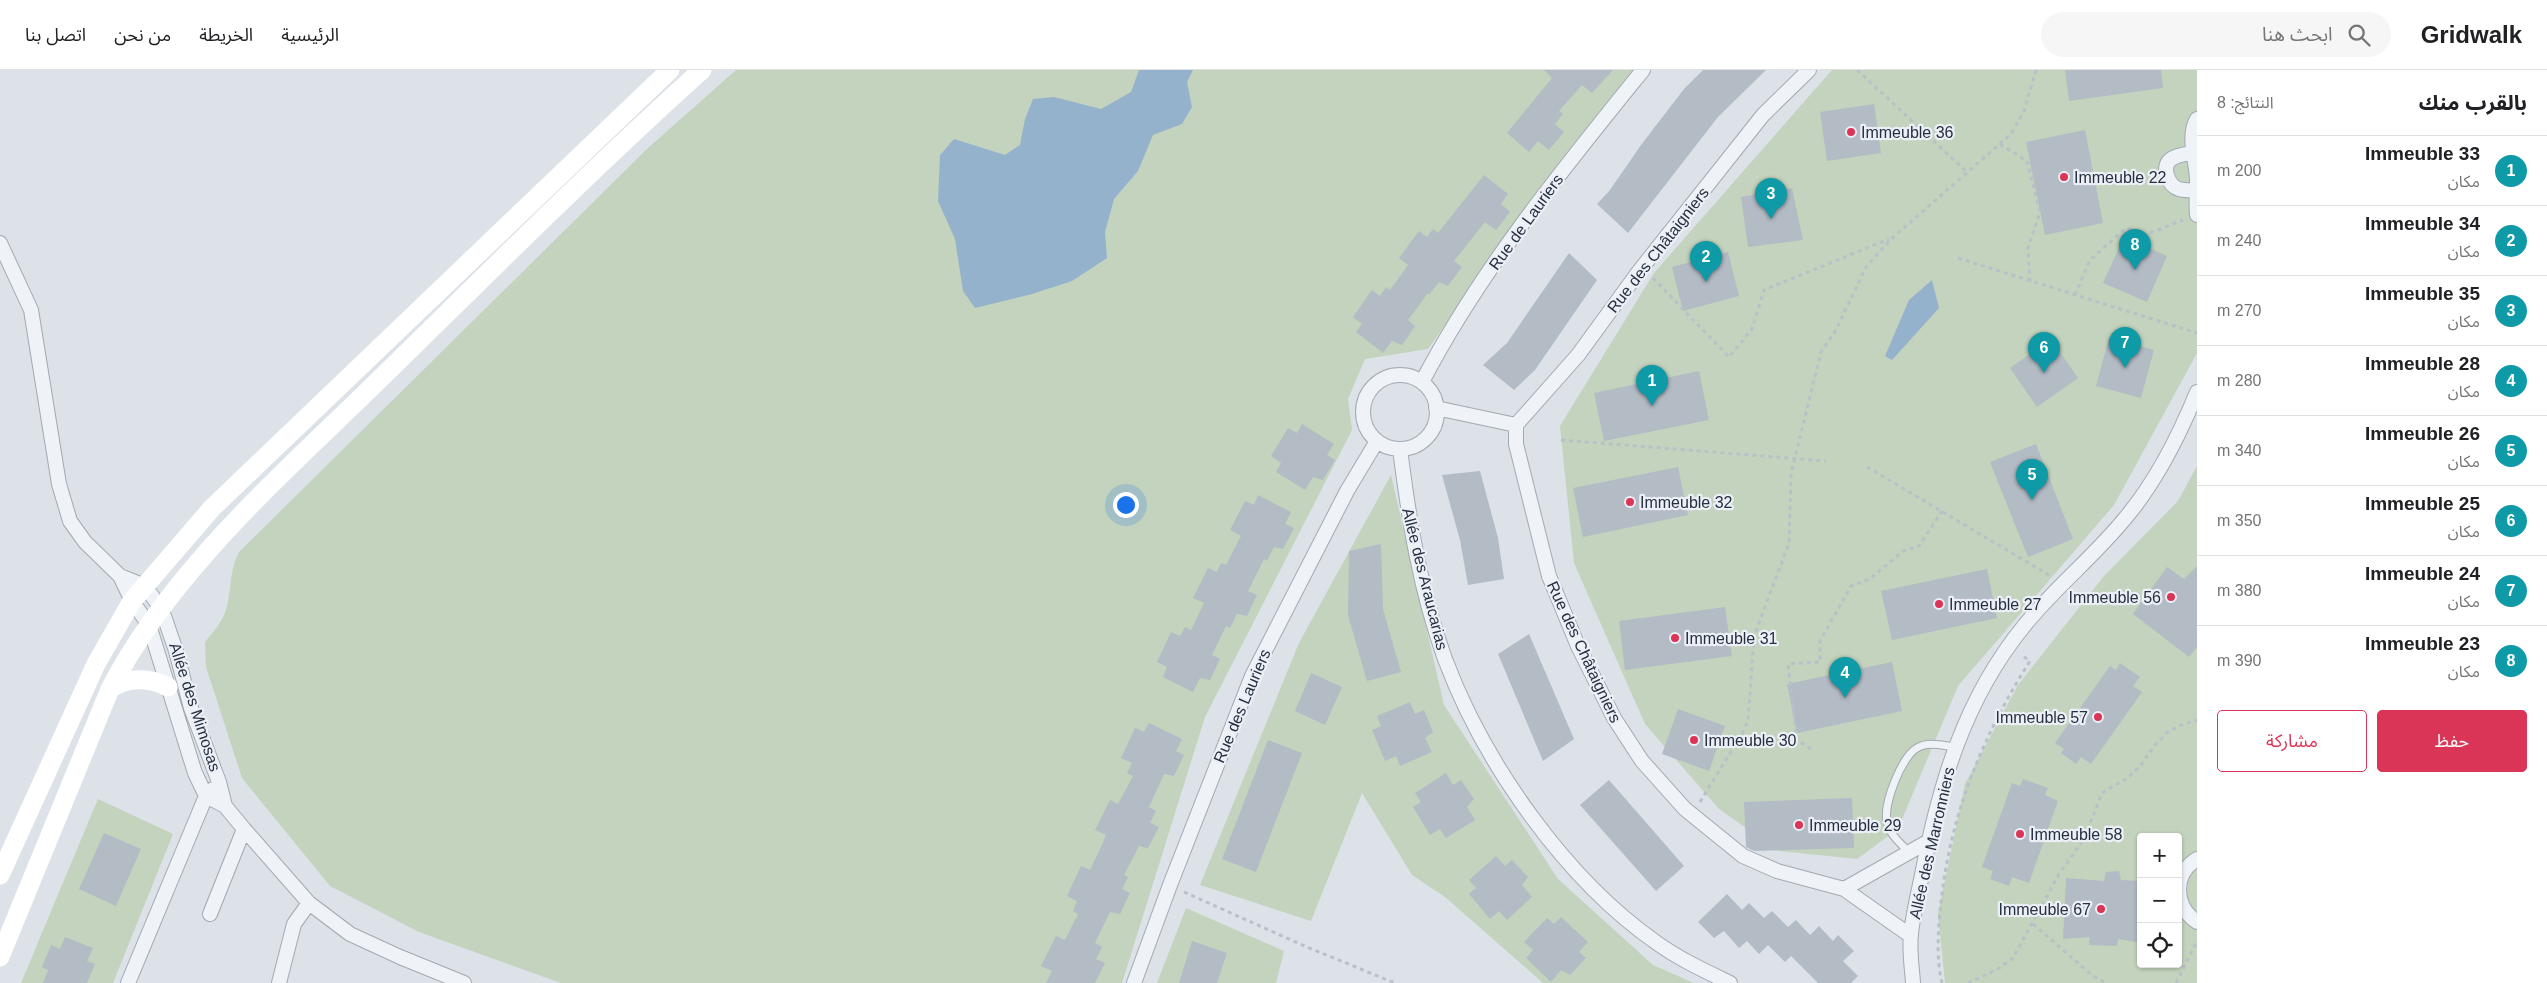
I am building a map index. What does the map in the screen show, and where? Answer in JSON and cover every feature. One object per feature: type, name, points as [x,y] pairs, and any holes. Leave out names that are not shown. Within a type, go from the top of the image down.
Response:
[{"type":"street","points":[[0,875],[96,664],[132,600],[212,508],[670,70]]},
{"type":"street","points":[[0,957],[110,690],[128,654],[149,625],[235,521],[542,220],[702,70]]},
{"type":"street","name":"Rue de Lauriers","points":[[1422,382],[1444,339],[1502,252],[1643,70]]},
{"type":"street","name":"Rue des Châtaigniers","points":[[1809,70],[1763,115],[1640,270],[1578,355],[1516,425],[1518,457],[1549,576],[1578,646],[1629,744],[1659,782],[1692,815],[1743,856],[1777,871],[1844,889]]},
{"type":"street","points":[[2193,217],[2197,180],[2192,153],[2194,124],[2197,119]]},
{"type":"street","points":[[2192,153],[2171,158],[2167,163],[2166,171],[2172,185],[2179,190],[2195,190]]},
{"type":"street","points":[[0,243],[31,310],[59,484],[70,520],[85,542],[120,576],[146,586]]},
{"type":"street","points":[[1399,375],[1411,376],[1422,382],[1432,394],[1436,408],[1436,419],[1429,434],[1416,444],[1400,448],[1388,447],[1377,441],[1366,427],[1363,415],[1364,403],[1372,387],[1387,377],[1399,375]]},
{"type":"street","name":"Allée des Marronniers","points":[[1913,983],[1911,936],[1928,841],[1944,779],[1955,747],[1986,682],[2008,647],[2039,608],[2103,544],[2144,493],[2176,437],[2197,392]]},
{"type":"street","points":[[1436,408],[1516,425]]},
{"type":"street","name":"Rue des Lauriers","points":[[1134,983],[1170,885],[1252,676],[1347,491],[1377,441]]},
{"type":"street","name":"Allée des Araucarias","points":[[1400,448],[1410,526],[1428,603],[1455,682],[1487,746],[1545,833],[1596,891],[1657,943],[1730,983]]},
{"type":"street","name":"Allée des Mimosas","points":[[120,576],[132,600],[149,625],[184,742],[206,796],[225,806],[309,903],[350,934],[464,983]]},
{"type":"street","name":"Allée des Mimosas","points":[[146,586],[162,610],[176,651],[191,708],[219,782],[225,806]]},
{"type":"street","points":[[110,690],[121,681],[130,680],[146,680],[168,687]]},
{"type":"street","points":[[128,983],[206,796],[219,782]]},
{"type":"street","points":[[210,914],[244,829]]},
{"type":"street","points":[[1911,936],[1844,889],[1928,841]]},
{"type":"street","points":[[2197,859],[2183,874],[2178,892],[2183,909],[2197,922]]},
{"type":"street","points":[[279,983],[294,924],[309,903]]},
{"type":"lane","points":[[1909,852],[1895,838],[1888,827],[1886,812],[1901,767],[1918,747],[1931,744],[1955,747]]},
{"type":"path","points":[[1857,70],[1967,172]]},
{"type":"path","points":[[1692,815],[1748,721],[1754,636],[1790,543],[1791,474],[1821,352],[1836,330],[1866,267],[1892,238],[2011,134],[2019,122],[2036,70]]},
{"type":"path","points":[[2000,144],[2026,161],[2040,212],[2028,248],[2030,281]]},
{"type":"path","points":[[2076,295],[2090,260],[2126,228],[2145,235],[2193,217]]},
{"type":"path","points":[[1652,277],[1729,357],[1752,329],[1764,290],[1892,238]]},
{"type":"path","points":[[1958,258],[2197,333]]},
{"type":"path","points":[[1561,440],[1795,461],[1826,461]]},
{"type":"path","points":[[1867,467],[2063,584]]},
{"type":"path","points":[[1811,749],[1797,740],[1788,664],[1820,662],[1820,641],[1851,586],[1870,579],[1903,551],[1919,546],[1942,511]]},
{"type":"path","points":[[1942,983],[1939,917],[1948,856],[1959,811],[1969,779],[1989,733],[2030,661],[2008,647]]},
{"type":"path","points":[[1968,983],[2005,965],[2019,949],[2059,874],[2084,839],[2102,793],[2129,777],[2169,731],[2197,720]]},
{"type":"path","points":[[1170,885],[1309,948],[1395,983]]},
{"type":"path","points":[[2033,924],[2093,976],[2106,983]]},
{"type":"path","points":[[2176,983],[2197,941]]},
{"type":"green space","points":[[736,70],[1639,70],[1533,200],[1428,349],[1365,359],[1348,399],[1352,430],[1205,717],[1122,983],[561,983],[419,932],[330,886],[242,778],[206,667],[205,642],[226,611],[232,573],[239,552],[648,148]]},
{"type":"green space","points":[[1832,70],[2197,70],[2197,353],[2114,505],[1958,686],[1898,829],[1857,859],[1779,851],[1719,809],[1645,724],[1574,563],[1560,426],[1654,273]]},
{"type":"green space","points":[[2197,466],[2197,983],[1945,983],[1938,914],[1965,784],[2018,685],[2104,576],[2178,501]]},
{"type":"green space","points":[[1391,475],[1444,705],[1558,879],[1653,965],[1694,983],[1543,983],[1445,897],[1412,875],[1362,793],[1311,921],[1200,885],[1299,643]]},
{"type":"green space","points":[[98,799],[173,834],[113,983],[21,983]]},
{"type":"green space","points":[[1186,908],[1284,951],[1276,983],[1157,983]]},
{"type":"water","points":[[1139,70],[1193,70],[1187,82],[1192,107],[1182,124],[1153,135],[1138,171],[1114,199],[1105,232],[1107,258],[1072,281],[1032,294],[975,308],[963,291],[955,239],[938,201],[940,155],[954,139],[1005,155],[1020,145],[1025,119],[1033,99],[1054,97],[1101,109],[1131,92]]},
{"type":"water","points":[[1932,280],[1939,308],[1892,360],[1885,356],[1909,300]]},
{"type":"building","points":[[1544,70],[1613,70],[1592,93],[1582,85],[1559,111],[1563,114],[1555,124],[1564,132],[1549,150],[1538,141],[1529,152],[1507,133],[1552,78]]},
{"type":"building","points":[[1703,70],[1766,70],[1718,117],[1628,233],[1597,204],[1610,190],[1641,145],[1684,89]]},
{"type":"building","points":[[2065,70],[2161,70],[2163,88],[2069,101]]},
{"type":"building","name":"Immeuble 36","points":[[1874,104],[1881,153],[1827,161],[1820,112]]},
{"type":"building","name":"Immeuble 22","points":[[2085,130],[2103,223],[2045,235],[2026,142]]},
{"type":"building","points":[[1484,175],[1508,194],[1501,204],[1510,212],[1496,230],[1485,222],[1454,261],[1462,267],[1448,286],[1439,282],[1429,295],[1428,293],[1408,320],[1415,326],[1402,345],[1392,341],[1383,353],[1356,332],[1362,324],[1353,317],[1372,290],[1380,296],[1386,287],[1390,290],[1408,265],[1399,258],[1419,231],[1427,237],[1433,229],[1438,233]]},
{"type":"building","points":[[1792,188],[1803,240],[1748,247],[1741,197]]},
{"type":"building","points":[[2124,237],[2167,256],[2147,302],[2103,283]]},
{"type":"building","points":[[1728,252],[1739,296],[1683,311],[1672,267]]},
{"type":"building","points":[[1569,253],[1597,280],[1535,370],[1514,390],[1483,365],[1507,343]]},
{"type":"building","points":[[2109,338],[2154,350],[2141,398],[2096,386]]},
{"type":"building","points":[[2051,339],[2078,378],[2037,407],[2010,368]]},
{"type":"building","points":[[1699,371],[1709,420],[1604,441],[1594,393]]},
{"type":"building","points":[[1302,424],[1334,444],[1327,455],[1335,460],[1323,480],[1313,477],[1305,490],[1276,472],[1281,463],[1271,456],[1288,428],[1297,433]]},
{"type":"building","points":[[2036,444],[2073,539],[2028,557],[1990,462]]},
{"type":"building","name":"Immeuble 32","points":[[1678,467],[1688,515],[1583,537],[1573,488]]},
{"type":"building","points":[[1480,471],[1498,538],[1504,579],[1468,585],[1460,540],[1442,475]]},
{"type":"building","points":[[1258,495],[1291,512],[1285,524],[1294,528],[1283,549],[1274,547],[1267,561],[1264,559],[1248,591],[1257,595],[1247,616],[1237,614],[1230,628],[1226,626],[1212,655],[1220,659],[1210,680],[1200,678],[1193,692],[1163,677],[1167,667],[1157,662],[1171,632],[1180,636],[1185,627],[1191,630],[1204,603],[1193,598],[1208,568],[1217,572],[1221,563],[1226,565],[1241,536],[1230,530],[1245,501],[1254,505]]},
{"type":"building","points":[[1381,544],[1383,609],[1401,672],[1367,681],[1348,615],[1349,551]]},
{"type":"building","name":"Immeuble 56","points":[[2197,566],[2197,647],[2189,657],[2133,614],[2167,567],[2184,579]]},
{"type":"building","name":"Immeuble 27","points":[[1987,569],[1997,618],[1892,640],[1881,591]]},
{"type":"building","name":"Immeuble 31","points":[[1725,607],[1732,656],[1625,670],[1619,621]]},
{"type":"building","points":[[1529,634],[1574,739],[1543,761],[1498,654]]},
{"type":"building","points":[[1892,662],[1902,711],[1797,733],[1787,684]]},
{"type":"building","name":"Immeuble 57","points":[[2120,663],[2140,677],[2133,686],[2142,692],[2091,764],[2081,757],[2076,764],[2061,753],[2064,749],[2055,743],[2110,666],[2116,670]]},
{"type":"building","points":[[1311,673],[1342,687],[1325,725],[1295,711]]},
{"type":"building","points":[[1410,702],[1415,714],[1424,710],[1433,732],[1425,738],[1432,752],[1400,766],[1396,756],[1385,761],[1372,730],[1381,726],[1377,716]]},
{"type":"building","name":"Immeuble 30","points":[[1678,709],[1725,726],[1709,771],[1662,754]]},
{"type":"building","points":[[1149,723],[1182,739],[1176,751],[1184,755],[1174,776],[1164,774],[1149,807],[1156,811],[1150,823],[1159,827],[1148,848],[1139,846],[1124,875],[1128,877],[1122,889],[1130,893],[1120,914],[1110,912],[1095,943],[1102,947],[1096,959],[1105,963],[1095,983],[1046,983],[1052,971],[1041,966],[1056,936],[1065,940],[1078,914],[1073,911],[1077,901],[1067,896],[1081,866],[1090,870],[1102,845],[1106,835],[1095,830],[1110,800],[1118,804],[1133,776],[1127,773],[1132,763],[1121,758],[1135,728],[1144,732]]},
{"type":"building","points":[[1268,740],[1302,753],[1256,872],[1222,859]]},
{"type":"building","points":[[1446,773],[1453,785],[1461,780],[1474,799],[1467,807],[1475,820],[1446,838],[1440,829],[1430,835],[1413,807],[1421,802],[1415,793]]},
{"type":"building","name":"Immeuble 58","points":[[2023,779],[2048,788],[2045,795],[2058,801],[2029,883],[2012,877],[2009,886],[1990,879],[1993,871],[1982,867],[2012,783],[2020,786]]},
{"type":"building","points":[[1609,780],[1684,866],[1656,891],[1580,805]]},
{"type":"building","name":"Immeuble 29","points":[[1852,798],[1854,848],[1754,851],[1746,847],[1744,802]]},
{"type":"building","points":[[104,833],[141,849],[116,906],[79,889]]},
{"type":"building","points":[[1496,856],[1505,866],[1512,860],[1528,877],[1522,885],[1532,897],[1507,920],[1499,911],[1490,919],[1469,894],[1476,888],[1469,880]]},
{"type":"building","name":"Immeuble 67","points":[[2119,871],[2121,880],[2137,881],[2137,942],[2118,939],[2117,946],[2089,945],[2090,937],[2063,939],[2066,878],[2104,881],[2106,872]]},
{"type":"building","points":[[1727,894],[1742,910],[1749,903],[1764,918],[1772,911],[1788,927],[1796,920],[1810,935],[1819,926],[1833,941],[1838,935],[1854,951],[1843,961],[1858,976],[1851,983],[1818,983],[1791,956],[1785,962],[1768,945],[1759,954],[1747,941],[1739,948],[1724,931],[1714,938],[1698,922]]},
{"type":"building","points":[[1561,917],[1588,942],[1579,952],[1586,958],[1570,975],[1561,970],[1551,982],[1526,958],[1533,950],[1524,942],[1547,918],[1554,924]]},
{"type":"building","points":[[65,937],[93,948],[87,961],[95,964],[87,983],[43,983],[48,970],[42,967],[51,945],[60,949]]},
{"type":"building","points":[[1192,941],[1227,953],[1217,983],[1179,983]]},
{"type":"place","name":"Immeuble 36","points":[[1851,132]]},
{"type":"place","name":"Immeuble 22","points":[[2064,177]]},
{"type":"place","name":"Immeuble 35","points":[[1771,219]]},
{"type":"place","name":"Immeuble 23","points":[[2135,270]]},
{"type":"place","name":"Immeuble 34","points":[[1706,282]]},
{"type":"place","name":"Immeuble 24","points":[[2125,368]]},
{"type":"place","name":"Immeuble 25","points":[[2044,373]]},
{"type":"place","name":"Immeuble 33","points":[[1652,406]]},
{"type":"place","name":"Immeuble 26","points":[[2032,500]]},
{"type":"place","name":"Immeuble 32","points":[[1630,502]]},
{"type":"place","name":"Immeuble 56","points":[[2171,597]]},
{"type":"place","name":"Immeuble 27","points":[[1939,604]]},
{"type":"place","name":"Immeuble 31","points":[[1675,638]]},
{"type":"place","name":"Immeuble 28","points":[[1845,698]]},
{"type":"place","name":"Immeuble 57","points":[[2098,717]]},
{"type":"place","name":"Immeuble 30","points":[[1694,740]]},
{"type":"place","name":"Immeuble 29","points":[[1799,825]]},
{"type":"place","name":"Immeuble 58","points":[[2020,834]]},
{"type":"place","name":"Immeuble 67","points":[[2101,909]]}]
